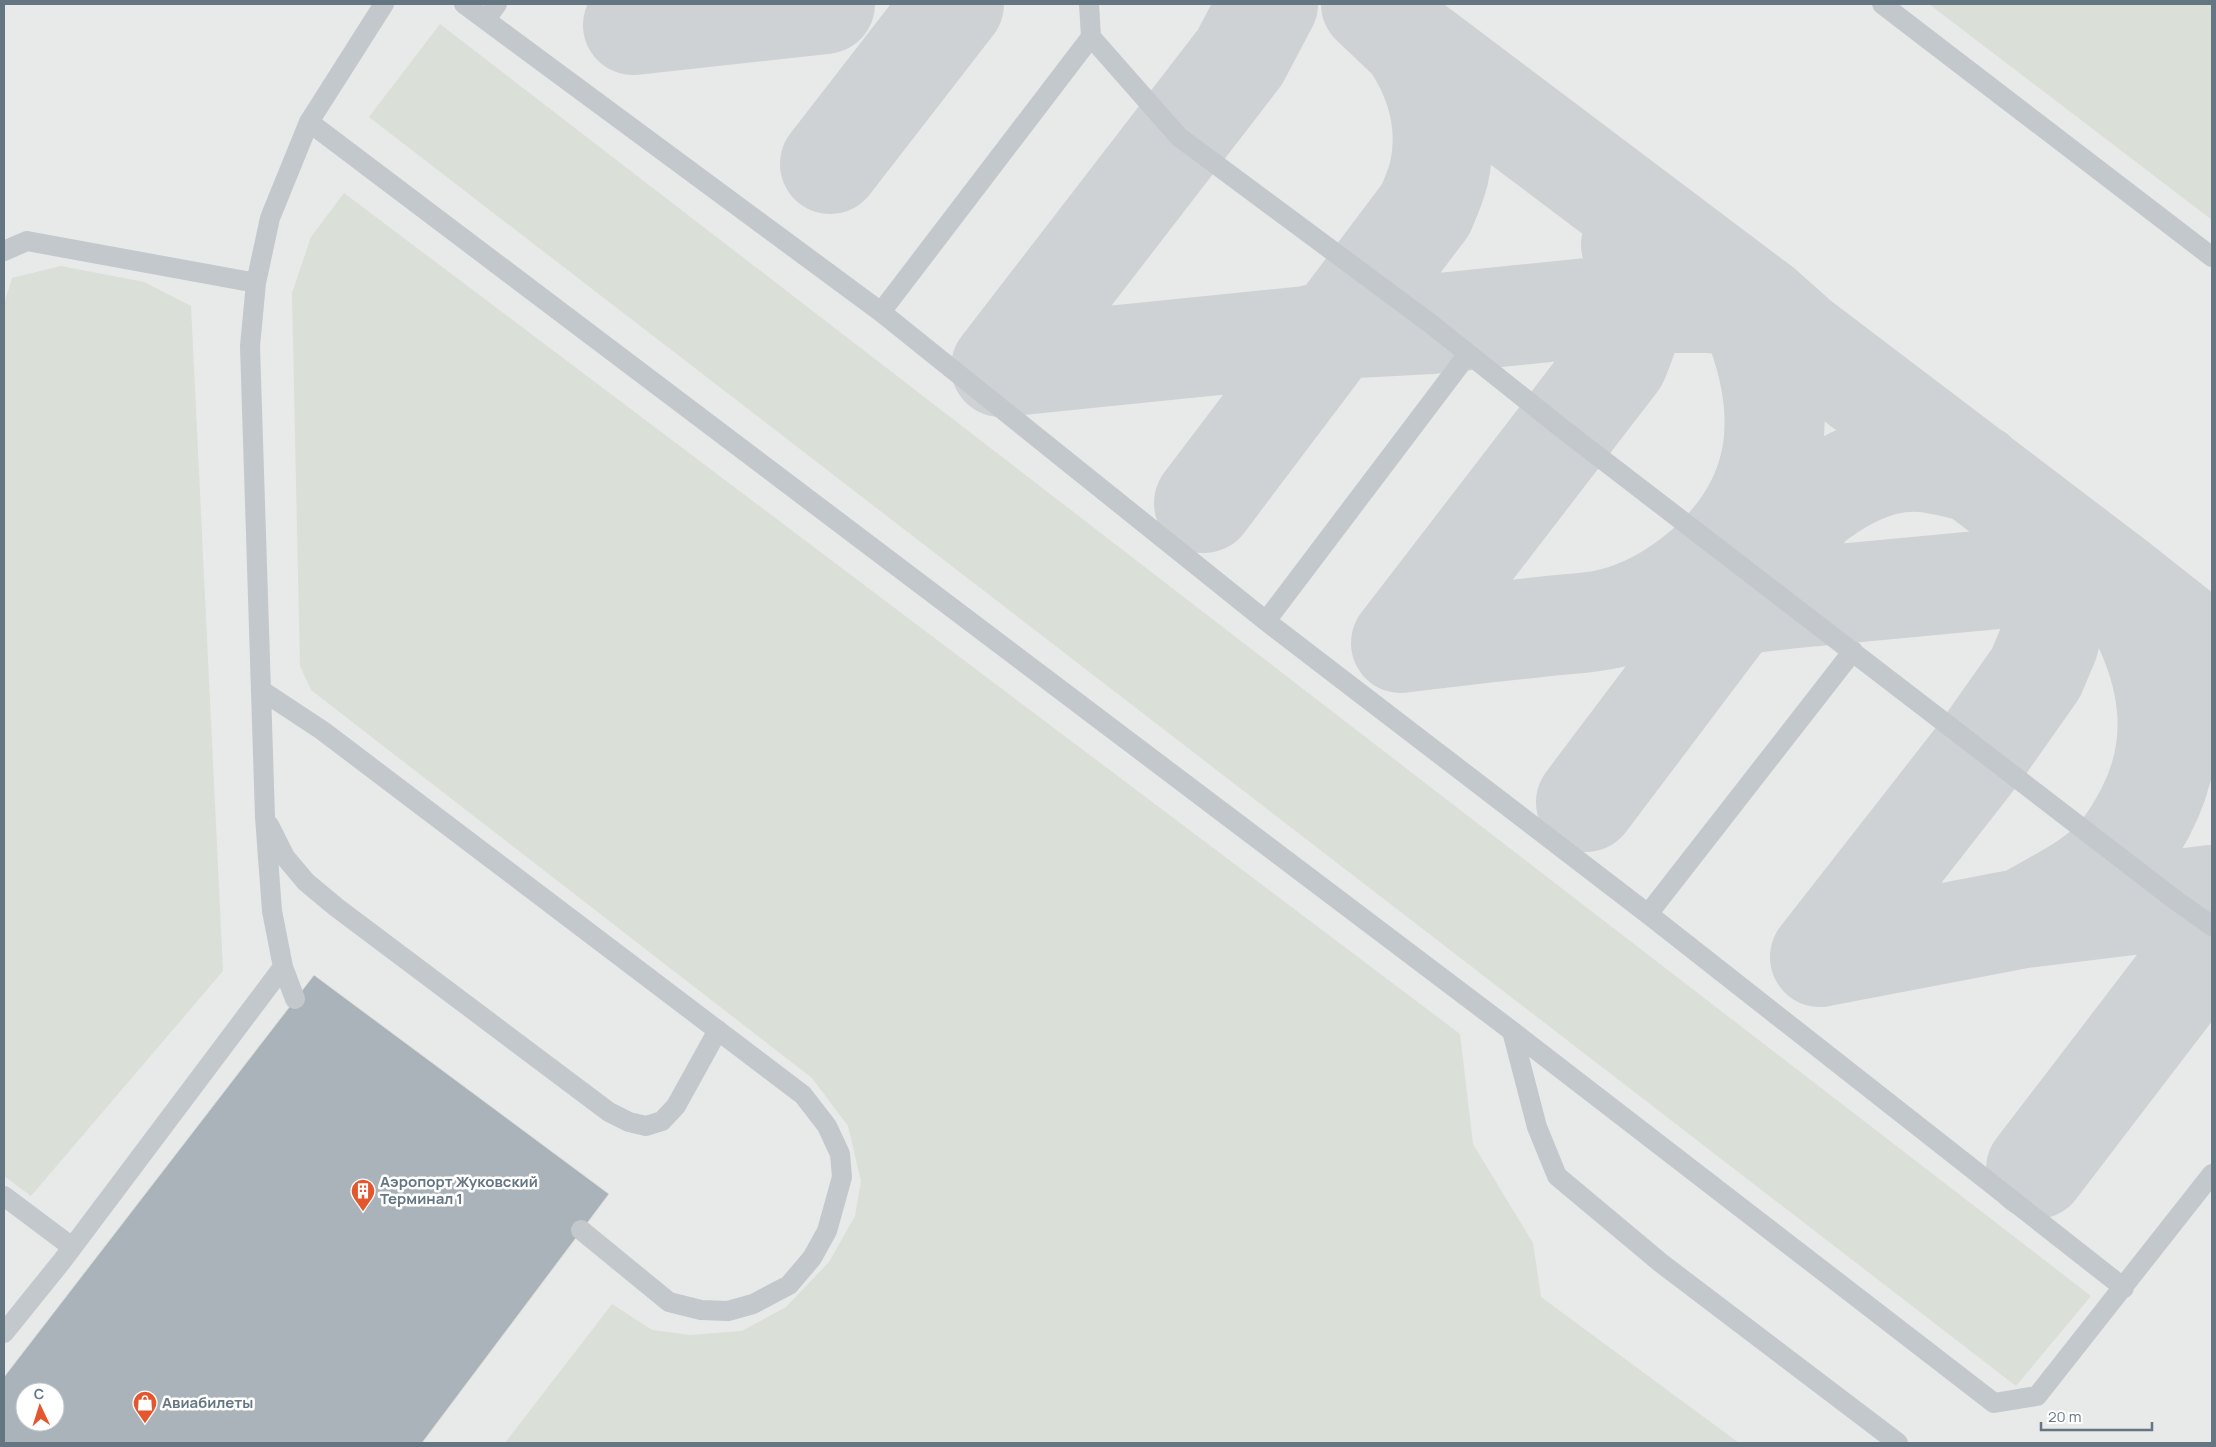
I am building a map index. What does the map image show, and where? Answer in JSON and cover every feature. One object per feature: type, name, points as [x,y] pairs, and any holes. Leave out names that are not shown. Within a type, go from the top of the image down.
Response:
[{"type":"lane","points":[[295,999],[283,967],[272,911],[264,816],[250,346],[256,282],[270,218],[308,122],[384,4]]},
{"type":"lane","points":[[464,4],[492,11],[881,312],[1266,620],[1648,914],[2124,1288]]},
{"type":"lane","points":[[1089,4],[1092,37],[1179,137],[1379,285],[2174,899],[2212,926]]},
{"type":"lane","points":[[1882,4],[2212,257]]},
{"type":"lane","points":[[881,312],[1092,37]]},
{"type":"lane","points":[[308,122],[1512,1031],[1994,1403],[2037,1396],[2212,1174]]},
{"type":"lane","points":[[4,251],[26,241],[256,282]]},
{"type":"lane","points":[[1266,620],[1468,354]]},
{"type":"lane","points":[[1648,914],[1853,651]]},
{"type":"lane","points":[[261,690],[323,731],[803,1095],[827,1126],[840,1154],[842,1177],[827,1231],[812,1258],[789,1285],[753,1304],[728,1311],[701,1310],[669,1302],[581,1230]]},
{"type":"lane","points":[[264,816],[285,857],[306,882],[336,907],[609,1112],[629,1122],[646,1126],[662,1121],[676,1106],[718,1030]]},
{"type":"lane","points":[[4,1333],[72,1247],[283,967]]},
{"type":"lane","points":[[1512,1031],[1537,1127],[1557,1176],[1677,1275],[1898,1443]]},
{"type":"lane","points":[[4,1196],[72,1247]]},
{"type":"shaded area","points":[[4,4],[2212,4],[2212,1443],[4,1443]]},
{"type":"shaded area","points":[[1929,4],[2212,4],[2212,220]]},
{"type":"shaded area","points":[[440,24],[2091,1296],[2016,1386],[369,117]]},
{"type":"shaded area","points":[[344,193],[1460,1034],[1473,1144],[1533,1243],[1541,1297],[1739,1443],[505,1443],[612,1304],[652,1330],[690,1335],[742,1331],[786,1307],[829,1262],[855,1216],[861,1181],[848,1126],[812,1078],[311,690],[300,666],[292,293],[311,237]]},
{"type":"shaded area","points":[[61,266],[144,282],[191,306],[223,971],[31,1196],[4,1176],[4,304],[12,278]]},
{"type":"building","name":"Аэропорт Жуковский Терминал 1","points":[[314,975],[609,1194],[422,1443],[4,1443],[4,1377]]},
{"type":"taxiway","points":[[633,25],[825,4]]},
{"type":"taxiway","points":[[830,164],[954,4]]},
{"type":"taxiway","points":[[1001,367],[1240,57],[1268,4]]},
{"type":"taxiway","points":[[1371,4],[1411,42],[1764,308],[1800,340],[2121,584],[2212,656]]},
{"type":"taxiway","points":[[1204,503],[1426,209],[1435,187],[1442,156],[1441,122],[1434,88],[1428,72],[1411,42]]},
{"type":"taxiway","points":[[1401,643],[1618,361],[1633,318],[1637,290],[1635,261],[1631,245]]},
{"type":"taxiway","points":[[1001,367],[1307,336],[1336,329],[1431,324],[1637,303],[1709,303],[1764,308]]},
{"type":"taxiway","points":[[1401,643],[1608,619],[1634,611],[1659,600],[1704,568],[1731,541],[1751,513],[1764,483],[1772,452],[1775,420],[1772,387],[1764,353],[1752,318]]},
{"type":"taxiway","points":[[1586,802],[1810,505],[1861,473],[1890,464],[1920,462],[1976,473]]},
{"type":"taxiway","points":[[1820,957],[1981,751],[2036,673],[2049,642],[2053,619],[2051,574],[2038,538],[2017,505]]},
{"type":"taxiway","points":[[1693,610],[1786,599],[2051,574],[2094,574],[2117,581]]},
{"type":"taxiway","points":[[2024,918],[2098,874],[2118,854],[2133,835],[2145,813],[2156,788],[2164,762],[2167,737],[2167,711],[2164,686],[2157,660],[2136,610],[2115,583]]},
{"type":"taxiway","points":[[1820,957],[2024,918],[2212,895]]},
{"type":"taxiway","points":[[2036,1169],[2212,939]]},
{"type":"place","name":"Аэропорт Жуковский Терминал 1","points":[[363,1212]]},
{"type":"place","name":"Авиабилеты","points":[[145,1424]]}]
